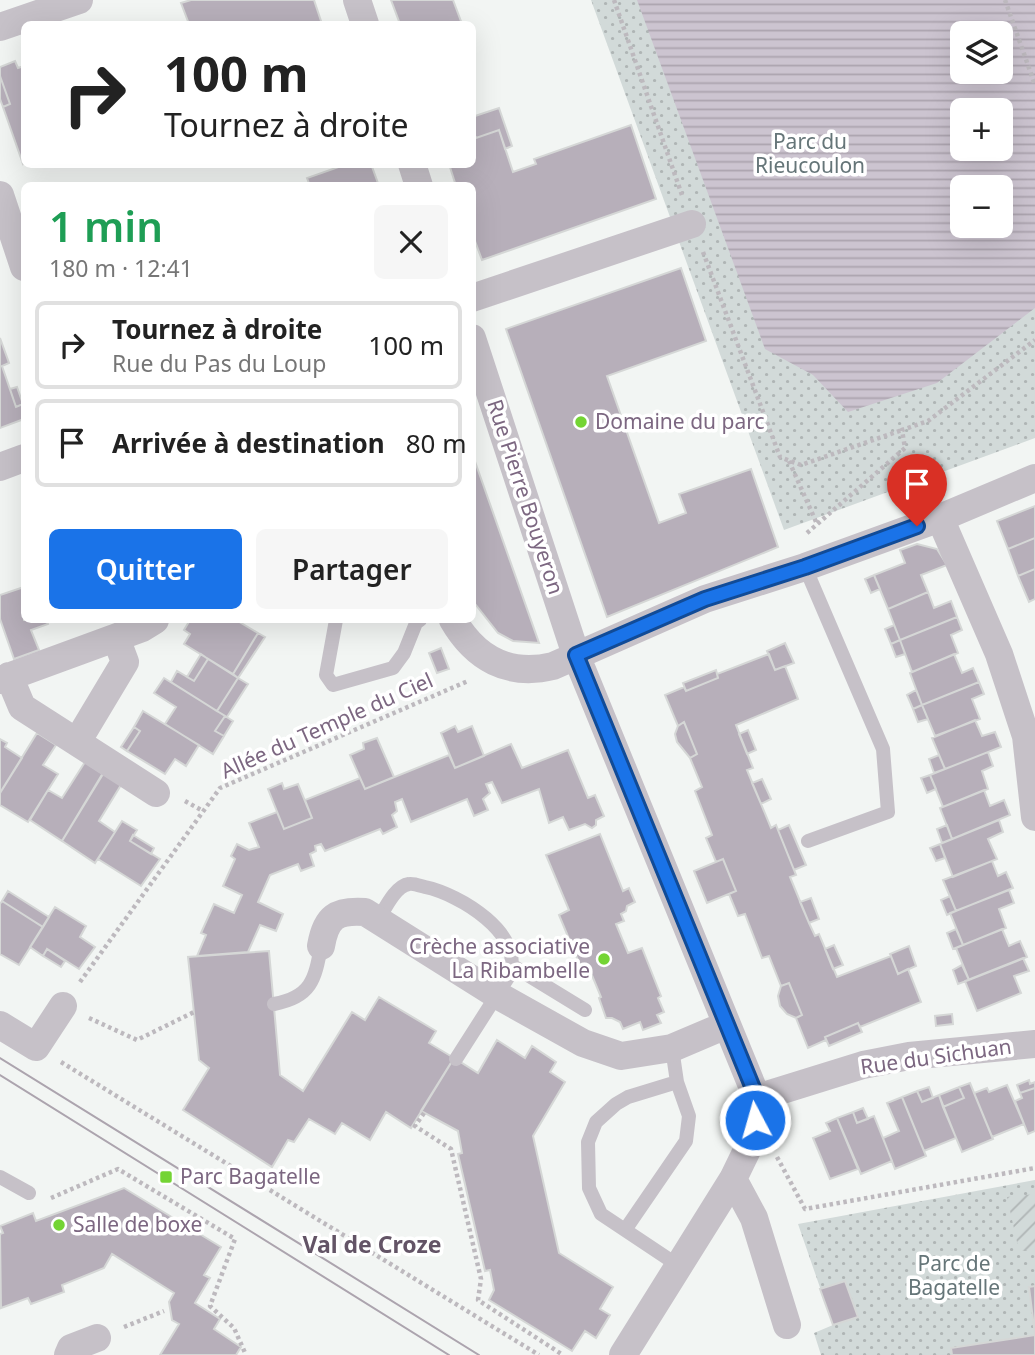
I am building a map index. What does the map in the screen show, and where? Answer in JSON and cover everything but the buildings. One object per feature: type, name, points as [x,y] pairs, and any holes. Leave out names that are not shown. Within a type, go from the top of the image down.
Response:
[{"type":"street","points":[[0,27],[79,0]]},
{"type":"street","points":[[356,0],[364,21]]},
{"type":"street","points":[[0,195],[21,258]]},
{"type":"street","points":[[476,297],[692,224]]},
{"type":"street","name":"Rue Pierre Bouyeron","points":[[476,350],[576,655],[757,1098]]},
{"type":"street","points":[[0,467],[21,459]]},
{"type":"street","points":[[455,623],[461,634],[492,660],[513,669],[535,670],[553,666],[802,553],[940,518],[1035,478]]},
{"type":"street","points":[[940,518],[999,654],[1026,736],[1035,817]]},
{"type":"street","points":[[150,623],[5,678],[22,707],[156,793]]},
{"type":"street","points":[[77,742],[125,662],[116,638]]},
{"type":"street","points":[[321,946],[323,933],[330,919],[345,911],[365,912],[497,995],[583,1043],[621,1056],[672,1048],[726,1024]]},
{"type":"street","points":[[0,1025],[36,1047],[63,1006]]},
{"type":"street","name":"Rue du Sichuan","points":[[757,1098],[863,1065],[909,1056],[1035,1044]]},
{"type":"street","points":[[623,1355],[733,1179],[749,1146],[757,1098]]},
{"type":"street","points":[[733,1179],[754,1218],[787,1325]]},
{"type":"street","points":[[68,1355],[71,1348],[97,1338]]},
{"type":"lane","points":[[802,553],[883,749],[888,812],[808,841]]},
{"type":"lane","points":[[335,623],[326,675],[333,685],[393,668],[404,653],[416,623]]},
{"type":"lane","points":[[378,920],[398,889],[409,884],[441,890],[477,910],[500,932],[511,954],[513,966],[456,1059]]},
{"type":"lane","points":[[274,1004],[288,1001],[305,990],[315,978],[321,946]]},
{"type":"lane","points":[[513,966],[585,1010]]},
{"type":"lane","points":[[625,1230],[686,1141],[689,1116],[677,1082],[672,1048]]},
{"type":"lane","points":[[677,1082],[628,1097],[616,1104],[596,1122],[588,1142],[589,1188],[601,1214],[679,1266]]},
{"type":"lane","points":[[0,1177],[29,1193]]},
{"type":"path","points":[[614,0],[692,224],[780,457],[801,465],[928,421],[1035,340]]},
{"type":"path","points":[[1005,0],[1035,85]]},
{"type":"path","points":[[802,553],[817,524],[905,447],[902,430]]},
{"type":"path","points":[[789,461],[817,524]]},
{"type":"path","name":"Allée du Temple du Ciel","points":[[89,970],[220,788],[474,679],[492,660]]},
{"type":"path","points":[[63,1006],[137,1040],[194,1012]]},
{"type":"path","points":[[36,1047],[539,1355]]},
{"type":"path","points":[[424,1113],[415,1126],[451,1149],[481,1279],[478,1300],[564,1355]]},
{"type":"path","points":[[749,1146],[775,1153],[805,1209],[1035,1168]]},
{"type":"path","points":[[29,1193],[41,1202],[118,1169],[234,1239],[210,1306],[234,1328],[246,1355]]},
{"type":"path","points":[[97,1338],[164,1311]]},
{"type":"green space","name":"Parc du Rieucoulon","points":[[591,0],[1035,0],[1035,438],[784,530]]},
{"type":"green space","name":"Parc de Bagatelle","points":[[1035,1180],[1035,1355],[821,1355],[814,1333],[833,1325],[798,1224]]},
{"type":"green space","points":[[1035,1194],[1035,1250],[1019,1251],[1007,1197]]},
{"type":"shaded area","name":"Parc du Rieucoulon","points":[[637,0],[1035,0],[1035,308],[937,383],[848,412],[813,375],[765,349]]},
{"type":"tram line","points":[[0,1058],[479,1355]]},
{"type":"tram line","points":[[0,1075],[449,1355]]},
{"type":"place","name":"Domaine du parc","points":[[581,422]]},
{"type":"place","name":"Crèche associative La Ribambelle","points":[[604,959]]},
{"type":"place","name":"Parc Bagatelle","points":[[166,1177]]},
{"type":"place","name":"Salle de boxe","points":[[59,1225]]},
{"type":"district","name":"Val de Croze","points":[[372,1245]]},
{"type":"route","points":[[755,1120],[757,1098],[576,655],[705,599],[805,567],[917,526]]}]
